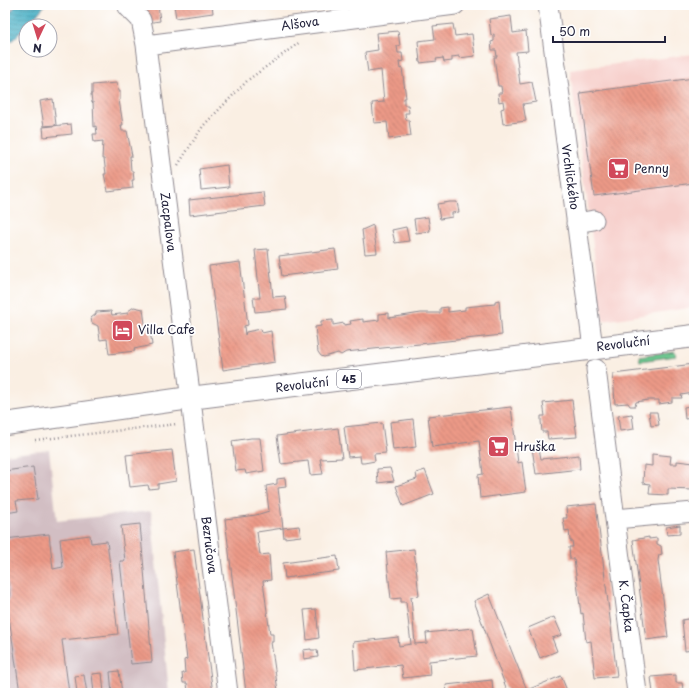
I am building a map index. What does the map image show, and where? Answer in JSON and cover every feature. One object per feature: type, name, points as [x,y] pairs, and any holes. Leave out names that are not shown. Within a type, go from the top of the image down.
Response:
[{"type":"main road","name":"Revoluční","points":[[5,424],[190,398],[694,336]]},
{"type":"street","name":"Alšova","points":[[146,45],[348,11],[454,5]]},
{"type":"street","name":"Vrchlického","points":[[548,5],[591,261],[593,348]]},
{"type":"street","name":"Zacpalova","points":[[128,7],[141,20],[146,45],[190,398]]},
{"type":"street","name":"K. Čapka","points":[[596,369],[637,693]]},
{"type":"street","name":"Bezručova","points":[[190,398],[228,693]]},
{"type":"street","points":[[615,519],[694,512]]},
{"type":"path","points":[[164,187],[203,126],[248,80],[305,39]]},
{"type":"path","points":[[28,441],[166,425]]},
{"type":"shaded area","points":[[5,5],[17,5],[5,18]]},
{"type":"shaded area","points":[[694,54],[694,307],[603,321],[570,70]]},
{"type":"shaded area","points":[[49,450],[57,521],[151,511],[169,693],[5,693],[5,455]]},
{"type":"green space","points":[[675,351],[676,356],[640,361],[639,356]]},
{"type":"water","points":[[17,5],[45,5],[34,18],[18,18],[18,35],[5,47],[5,18]]},
{"type":"building","points":[[144,5],[158,5],[160,21],[146,23]]},
{"type":"building","points":[[174,5],[212,5],[213,13],[176,18]]},
{"type":"building","points":[[511,16],[513,33],[526,31],[528,51],[516,52],[520,84],[532,82],[536,102],[523,104],[526,121],[503,124],[501,109],[504,108],[503,101],[499,102],[498,93],[502,93],[501,86],[498,86],[494,57],[497,57],[496,50],[492,50],[491,42],[494,41],[494,34],[491,35],[489,19]]},
{"type":"building","points":[[453,24],[455,36],[472,34],[475,56],[459,58],[459,56],[452,57],[452,61],[444,62],[443,58],[436,59],[437,61],[420,63],[418,41],[435,39],[433,26]]},
{"type":"building","points":[[398,31],[400,46],[397,46],[398,53],[402,53],[403,61],[399,62],[400,69],[402,68],[406,98],[404,98],[404,105],[408,105],[409,113],[405,113],[406,120],[409,120],[411,136],[389,139],[387,122],[374,123],[372,103],[384,102],[381,70],[368,72],[365,52],[378,50],[376,33]]},
{"type":"building","points":[[694,78],[694,183],[594,196],[580,93]]},
{"type":"building","points":[[117,83],[118,91],[120,91],[119,100],[123,125],[121,125],[122,131],[127,131],[132,156],[130,156],[131,171],[133,171],[134,180],[132,180],[133,188],[108,191],[104,174],[106,174],[104,159],[102,159],[103,141],[94,142],[93,134],[97,134],[96,126],[94,127],[93,102],[92,103],[91,94],[92,85]]},
{"type":"building","points":[[53,99],[56,125],[44,126],[40,101]]},
{"type":"building","points":[[71,124],[72,134],[44,137],[43,127]]},
{"type":"building","points":[[227,165],[229,187],[201,190],[199,169]]},
{"type":"building","points":[[263,192],[265,206],[190,215],[189,200]]},
{"type":"building","points":[[457,202],[459,212],[452,213],[452,217],[440,219],[437,204]]},
{"type":"building","points":[[428,217],[430,231],[416,233],[414,219]]},
{"type":"building","points":[[373,225],[377,253],[365,254],[362,230]]},
{"type":"building","points":[[406,227],[409,241],[395,243],[392,230]]},
{"type":"building","points":[[268,249],[273,297],[285,296],[287,309],[255,312],[253,298],[260,298],[255,250]]},
{"type":"building","points":[[335,249],[338,269],[282,276],[279,256]]},
{"type":"building","points":[[240,262],[248,325],[244,326],[245,335],[246,332],[261,329],[262,333],[271,331],[275,362],[223,370],[209,266]]},
{"type":"building","points":[[499,300],[502,335],[346,352],[341,355],[338,353],[324,357],[318,352],[315,327],[321,326],[321,321],[333,320],[333,325],[344,323],[344,325],[351,324],[350,321],[363,319],[363,322],[379,320],[379,314],[389,313],[389,318],[421,313],[440,313],[440,308],[448,307],[448,312],[465,310],[465,307],[495,304],[495,301]]},
{"type":"building","name":"Villa Cafe","points":[[134,307],[143,309],[146,331],[150,330],[152,345],[134,349],[135,351],[109,354],[107,339],[100,340],[98,326],[92,323],[91,318],[96,314],[96,312],[111,311],[112,315],[128,313],[128,311]]},
{"type":"building","points":[[694,364],[694,393],[681,395],[682,398],[672,398],[672,402],[659,404],[659,400],[648,400],[636,402],[635,406],[630,406],[628,403],[615,404],[613,374]]},
{"type":"building","points":[[572,400],[577,437],[548,439],[547,432],[542,432],[541,416],[545,416],[543,403]]},
{"type":"building","points":[[690,406],[692,418],[685,419],[684,407]]},
{"type":"building","points":[[511,407],[518,463],[522,462],[526,492],[480,498],[478,475],[483,474],[479,441],[432,447],[428,416]]},
{"type":"building","points":[[649,412],[657,412],[659,425],[651,426]]},
{"type":"building","points":[[632,414],[634,429],[620,431],[618,416]]},
{"type":"building","points":[[413,419],[416,447],[393,450],[390,422]]},
{"type":"building","points":[[382,423],[386,453],[374,454],[375,461],[364,463],[361,463],[360,456],[348,457],[344,427]]},
{"type":"building","points":[[338,428],[342,458],[320,459],[323,474],[310,475],[308,461],[281,464],[277,436]]},
{"type":"building","points":[[260,438],[264,471],[246,474],[245,470],[236,471],[232,441]]},
{"type":"building","points":[[532,448],[539,448],[541,459],[579,455],[580,469],[536,474]]},
{"type":"building","points":[[172,450],[176,481],[158,484],[158,488],[149,489],[148,485],[130,487],[126,455]]},
{"type":"building","points":[[652,454],[671,456],[670,464],[677,464],[677,461],[694,463],[693,490],[668,489],[668,495],[649,494],[650,484],[643,483],[644,465],[652,466]]},
{"type":"building","points":[[33,467],[38,499],[16,501],[18,511],[6,513],[5,471]]},
{"type":"building","points":[[390,468],[394,481],[378,483],[377,469]]},
{"type":"building","points":[[425,470],[434,494],[403,506],[396,486],[417,479],[416,473]]},
{"type":"building","points":[[285,478],[286,487],[278,488],[283,528],[257,532],[260,555],[269,554],[271,580],[263,581],[270,634],[273,634],[273,642],[271,642],[278,691],[277,693],[246,693],[225,519],[256,515],[269,511],[266,486],[277,484],[277,479]]},
{"type":"building","points":[[596,504],[617,676],[595,678],[591,641],[586,642],[583,613],[581,614],[574,559],[570,559],[569,547],[573,547],[572,541],[570,541],[569,530],[565,531],[563,518],[567,518],[566,507]]},
{"type":"building","points":[[140,524],[152,662],[131,664],[120,561],[125,561],[121,526]]},
{"type":"building","points":[[680,525],[680,534],[667,535],[666,527]]},
{"type":"building","points":[[299,526],[301,536],[284,538],[283,528]]},
{"type":"building","points":[[49,534],[53,569],[63,567],[60,539],[90,535],[91,543],[107,541],[118,634],[62,640],[69,693],[20,693],[7,603],[10,597],[5,566],[5,539]]},
{"type":"building","points":[[649,537],[649,539],[657,538],[657,544],[661,546],[662,554],[659,555],[658,560],[668,637],[646,640],[633,540]]},
{"type":"building","points":[[194,549],[213,693],[188,693],[187,683],[183,683],[182,673],[185,673],[184,660],[187,659],[173,552]]},
{"type":"building","points":[[414,549],[419,596],[411,597],[415,644],[427,643],[426,633],[473,628],[477,656],[429,661],[430,675],[403,678],[401,665],[355,670],[353,642],[398,637],[399,646],[411,644],[406,602],[401,602],[401,598],[391,599],[386,552]]},
{"type":"building","points":[[337,556],[339,571],[285,578],[283,563]]},
{"type":"building","points":[[489,594],[527,690],[561,676],[568,693],[508,693],[474,601]]},
{"type":"building","points":[[316,609],[319,638],[307,640],[304,610]]},
{"type":"building","points":[[554,617],[562,635],[552,638],[557,651],[540,658],[528,628]]},
{"type":"building","points":[[694,618],[694,650],[685,651],[682,620]]},
{"type":"building","points":[[303,650],[317,650],[318,657],[304,659]]},
{"type":"building","points":[[119,671],[122,693],[112,693],[110,672]]},
{"type":"building","points":[[102,673],[104,693],[94,693],[92,674]]},
{"type":"building","points":[[84,675],[87,693],[77,693],[75,676]]},
{"type":"building","points":[[676,675],[676,683],[682,683],[683,689],[677,690],[677,693],[653,693],[651,677]]},
{"type":"building","points":[[492,680],[493,693],[447,693],[446,685]]},
{"type":"place","name":"Penny","points":[[619,169]]},
{"type":"place","name":"Villa Cafe","points":[[122,330]]},
{"type":"place","name":"Hruška","points":[[498,447]]}]
